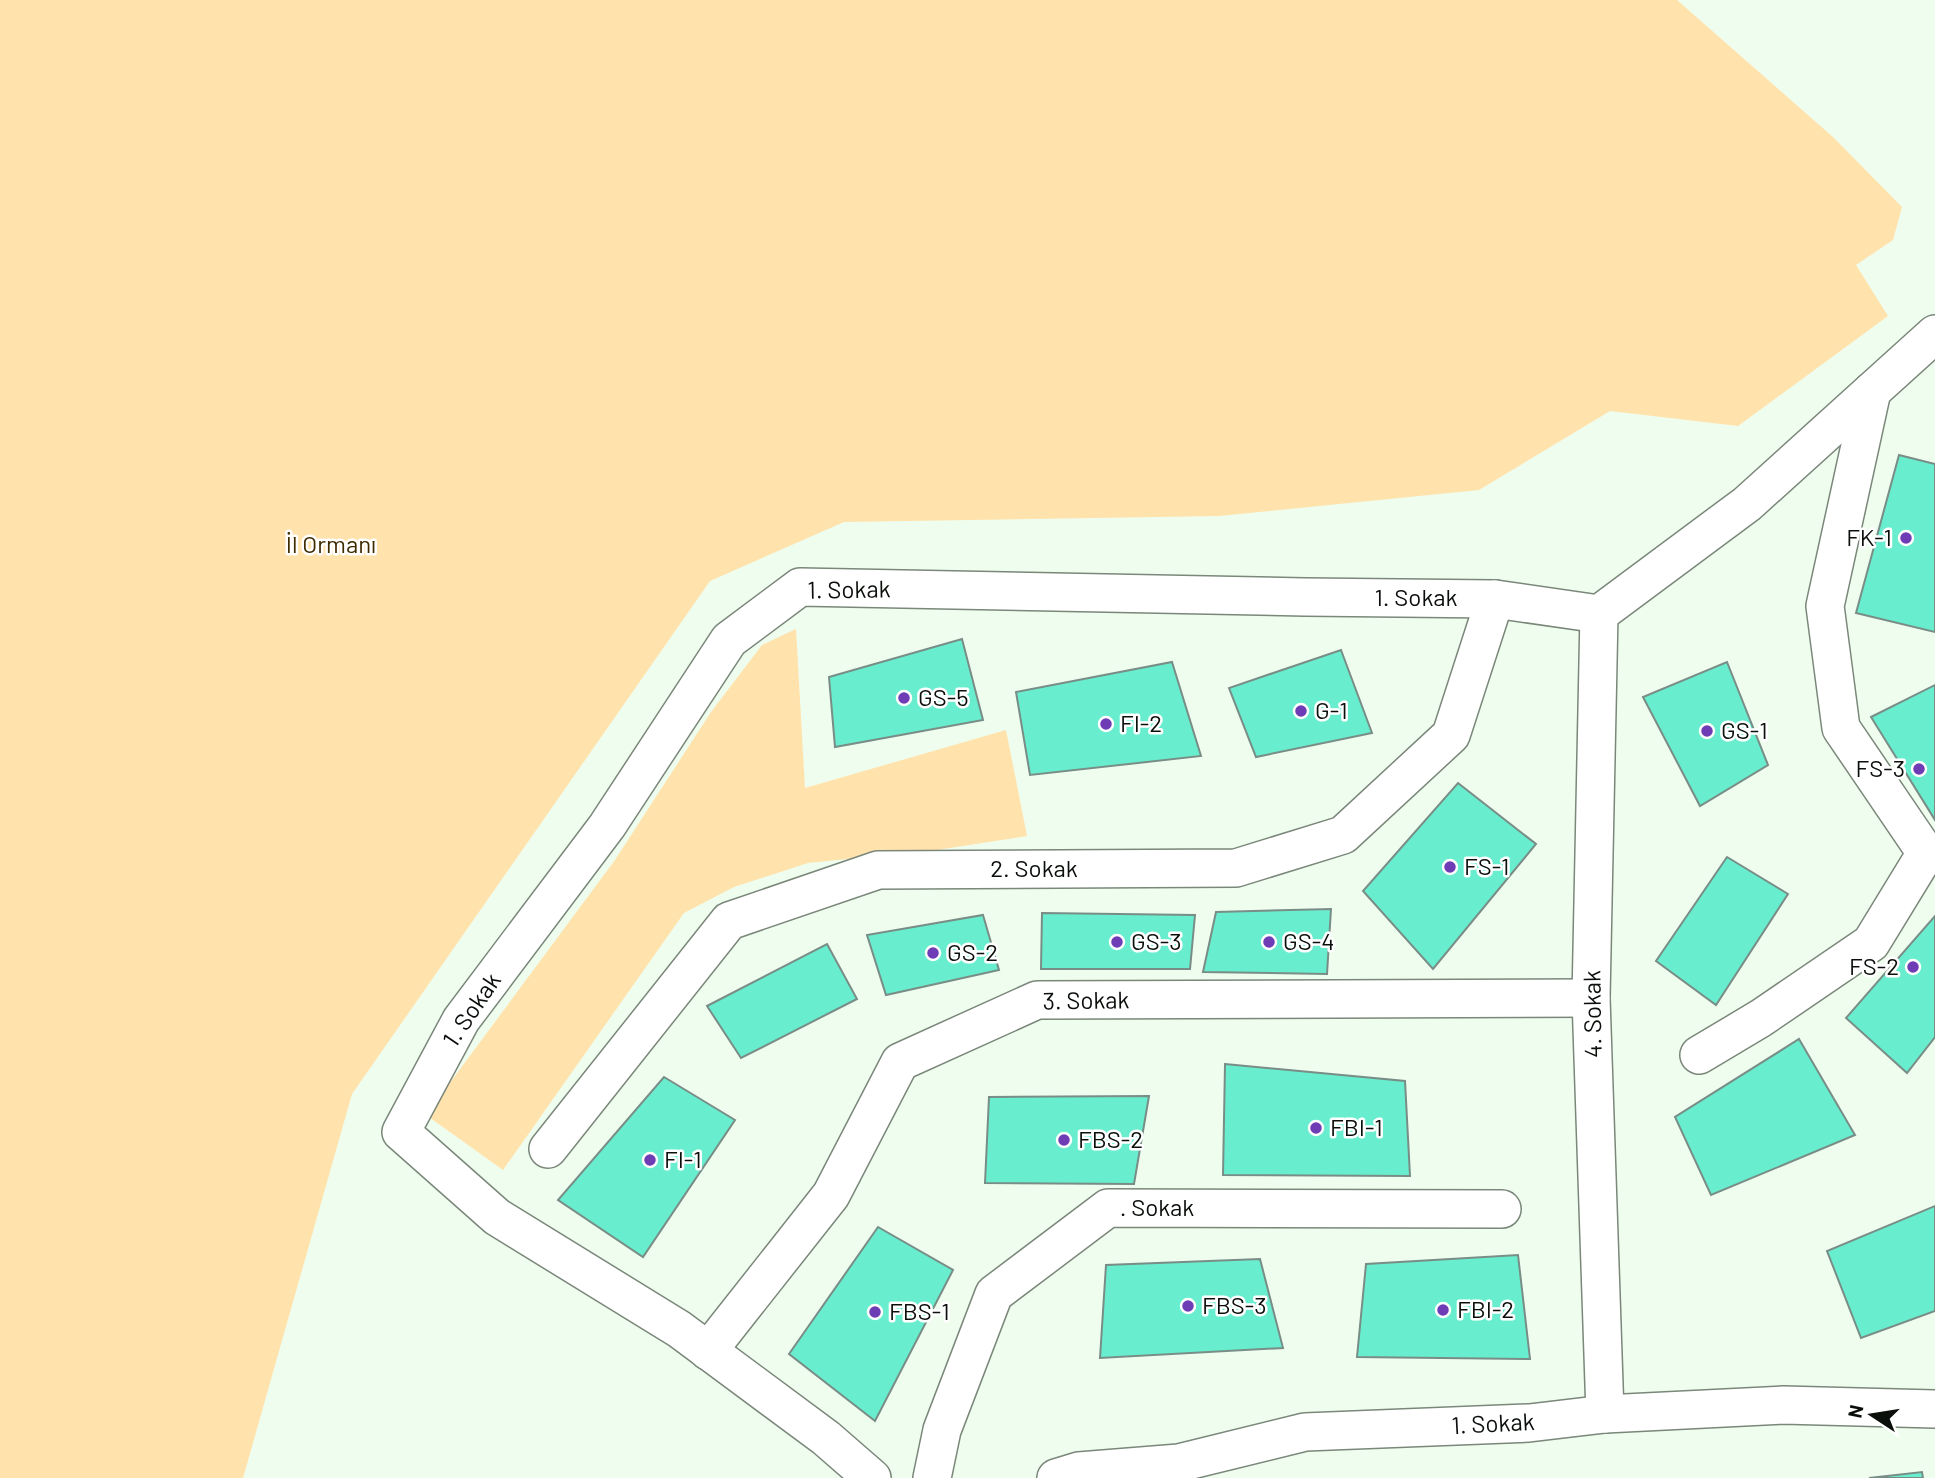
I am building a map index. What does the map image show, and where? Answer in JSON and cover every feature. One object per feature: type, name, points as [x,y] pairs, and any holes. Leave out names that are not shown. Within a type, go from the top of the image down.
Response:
[{"type":"street","points":[[1599,614],[1747,504],[1935,334]]},
{"type":"street","points":[[1699,1055],[1761,1018],[1871,943],[1926,853],[1841,727],[1825,606],[1872,391]]},
{"type":"street","name":"1. Sokak","points":[[872,1478],[826,1438],[680,1329],[497,1217],[401,1132],[461,1020],[607,826],[729,640],[800,587],[1495,599],[1599,614]]},
{"type":"street","name":"2. Sokak","points":[[548,1149],[729,921],[878,870],[1236,868],[1343,835],[1451,734],[1495,599]]},
{"type":"street","name":"4. Sokak","points":[[1599,614],[1591,998],[1605,1413]]},
{"type":"street","name":"3. Sokak","points":[[708,1351],[831,1195],[900,1062],[1037,1000],[1591,998]]},
{"type":"street","name":". Sokak","points":[[932,1478],[942,1430],[994,1294],[1108,1208],[1502,1209]]},
{"type":"street","name":"1. Sokak","points":[[1056,1478],[1079,1471],[1183,1471],[1305,1432],[1529,1423],[1605,1413],[1783,1405],[1935,1409]]},
{"type":"green space","name":"İl Ormanı","points":[[0,0],[1677,0],[1833,137],[1902,207],[1893,240],[1856,265],[1888,316],[1738,426],[1610,411],[1479,490],[1219,516],[844,522],[710,581],[352,1094],[243,1478],[0,1478]]},
{"type":"green space","points":[[796,629],[805,788],[1006,730],[1027,836],[937,850],[808,863],[734,887],[684,913],[503,1170],[426,1115],[615,860],[711,712],[762,645]]},
{"type":"building","name":"FK-1","points":[[1899,455],[1935,464],[1935,632],[1856,613]]},
{"type":"building","name":"GS-5","points":[[962,639],[983,720],[835,747],[829,677]]},
{"type":"building","name":"G-1","points":[[1341,650],[1372,733],[1256,757],[1229,688]]},
{"type":"building","name":"FI-2","points":[[1172,662],[1201,756],[1030,775],[1016,692]]},
{"type":"building","name":"GS-1","points":[[1727,662],[1768,765],[1700,806],[1643,697]]},
{"type":"building","name":"FS-3","points":[[1935,685],[1935,820],[1871,717]]},
{"type":"building","name":"FS-1","points":[[1458,783],[1536,844],[1433,969],[1363,891]]},
{"type":"building","points":[[1727,857],[1788,894],[1716,1005],[1656,961]]},
{"type":"building","name":"GS-4","points":[[1331,909],[1327,974],[1203,972],[1216,912]]},
{"type":"building","name":"GS-3","points":[[1042,913],[1195,915],[1190,969],[1041,969]]},
{"type":"building","name":"GS-2","points":[[983,915],[999,970],[886,995],[867,935]]},
{"type":"building","name":"FS-2","points":[[1935,916],[1935,1037],[1907,1073],[1846,1018]]},
{"type":"building","points":[[827,944],[857,999],[741,1058],[707,1006]]},
{"type":"building","points":[[1799,1039],[1855,1135],[1711,1195],[1675,1117]]},
{"type":"building","name":"FBI-1","points":[[1225,1064],[1405,1081],[1410,1176],[1223,1175]]},
{"type":"building","name":"FI-1","points":[[664,1077],[735,1120],[643,1257],[558,1200]]},
{"type":"building","name":"FBS-2","points":[[1149,1096],[1134,1184],[985,1183],[989,1097]]},
{"type":"building","points":[[1935,1206],[1935,1311],[1861,1338],[1827,1251]]},
{"type":"building","name":"FBS-1","points":[[878,1227],[953,1270],[875,1421],[789,1354]]},
{"type":"building","name":"FBI-2","points":[[1518,1255],[1530,1359],[1357,1357],[1366,1264]]},
{"type":"building","name":"FBS-3","points":[[1260,1259],[1283,1348],[1100,1358],[1106,1265]]},
{"type":"building","points":[[1922,1472],[1923,1478],[1869,1478]]},
{"type":"place","name":"FK-1","points":[[1906,538]]},
{"type":"place","name":"GS-5","points":[[904,698]]},
{"type":"place","name":"G-1","points":[[1301,711]]},
{"type":"place","name":"FI-2","points":[[1106,724]]},
{"type":"place","name":"GS-1","points":[[1707,731]]},
{"type":"place","name":"FS-3","points":[[1919,769]]},
{"type":"place","name":"FS-1","points":[[1450,867]]},
{"type":"place","name":"GS-3","points":[[1117,942]]},
{"type":"place","name":"GS-4","points":[[1269,942]]},
{"type":"place","name":"GS-2","points":[[933,953]]},
{"type":"place","name":"FS-2","points":[[1913,967]]},
{"type":"place","name":"FBI-1","points":[[1316,1128]]},
{"type":"place","name":"FBS-2","points":[[1064,1140]]},
{"type":"place","name":"FI-1","points":[[650,1160]]},
{"type":"place","name":"FBS-3","points":[[1188,1306]]},
{"type":"place","name":"FBI-2","points":[[1443,1310]]},
{"type":"place","name":"FBS-1","points":[[875,1312]]}]
